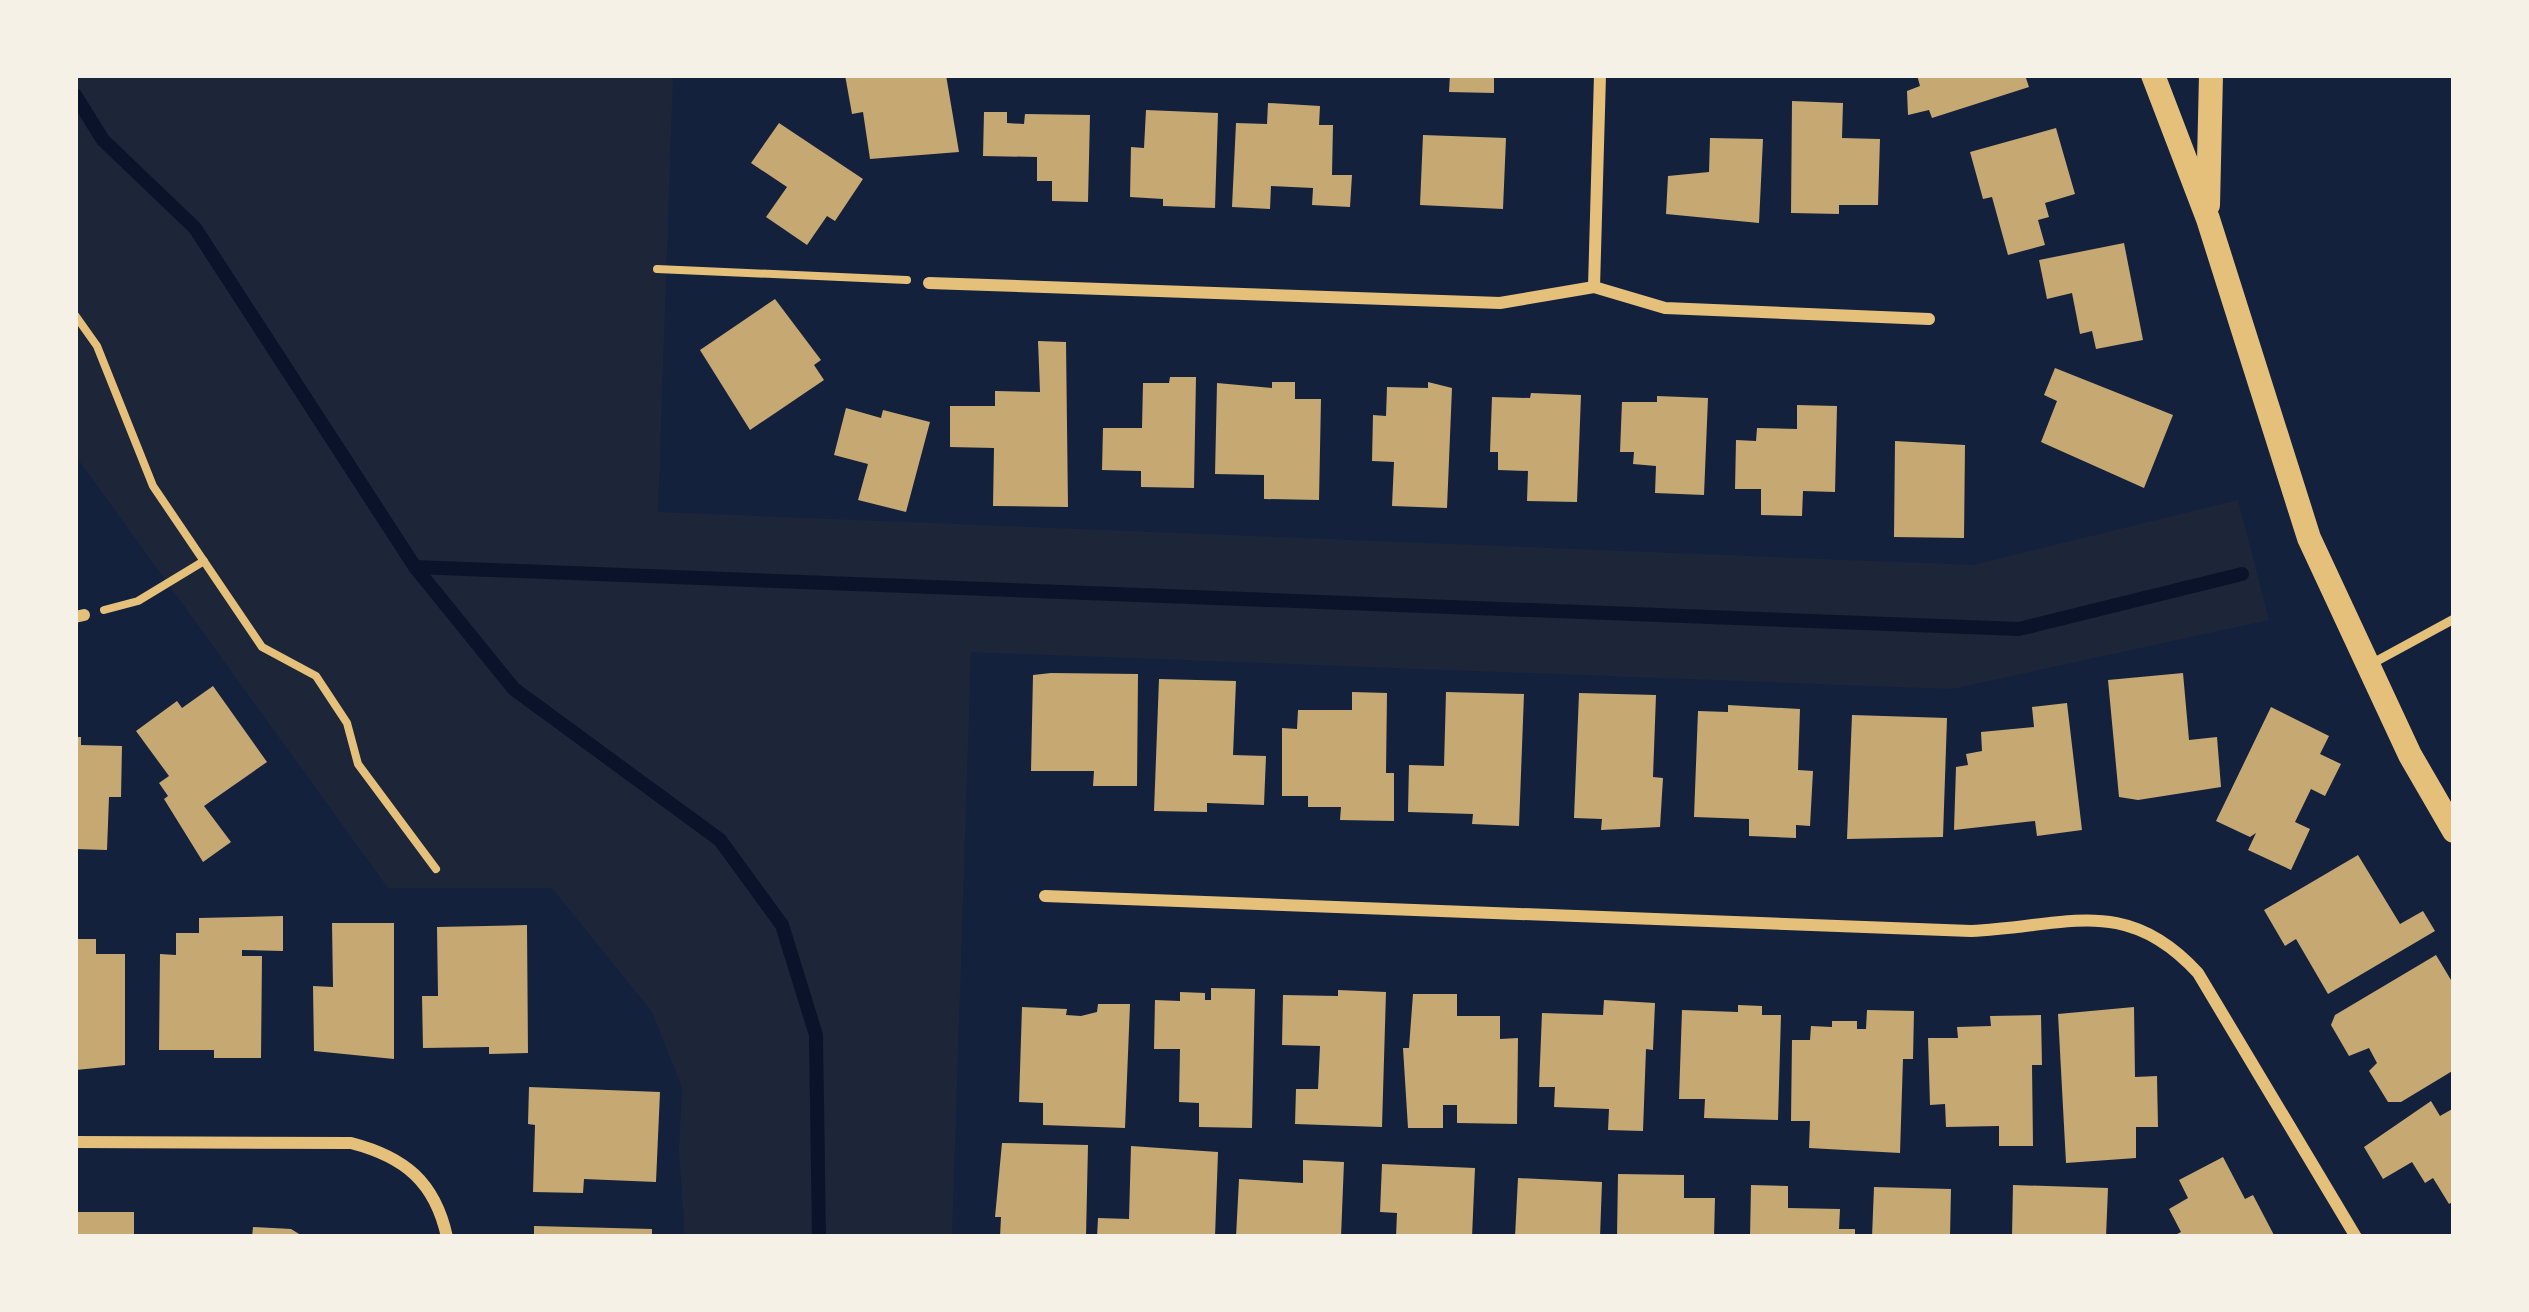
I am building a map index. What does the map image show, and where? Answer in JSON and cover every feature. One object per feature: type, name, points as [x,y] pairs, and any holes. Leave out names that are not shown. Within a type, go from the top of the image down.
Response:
[{"type":"main road","points":[[2153,75],[2208,219],[2309,538],[2410,755],[2454,831]]},
{"type":"main road","points":[[2208,219],[2211,75]]},
{"type":"street","points":[[1594,287],[1600,75]]},
{"type":"street","points":[[928,283],[1500,303],[1594,287],[1665,308],[1929,319]]},
{"type":"street","points":[[1045,896],[1970,931],[2110,919],[2146,929],[2174,946],[2198,973],[2356,1237]]},
{"type":"street","points":[[75,1142],[351,1143],[383,1151],[424,1181],[441,1209],[447,1237]]},
{"type":"lane","points":[[2368,666],[2454,619]]},
{"type":"path","points":[[656,269],[928,283]]},
{"type":"path","points":[[75,315],[97,346],[153,486],[262,647],[316,676],[346,723],[358,764],[436,869]]},
{"type":"path","points":[[79,616],[138,601],[204,561]]},
{"type":"shaded area","points":[[75,75],[673,75],[658,512],[1973,565],[2238,500],[2269,620],[1952,689],[971,652],[952,1237],[685,1237],[679,1151],[682,1087],[652,1012],[552,888],[388,888],[75,455]]},
{"type":"building","points":[[845,75],[946,75],[959,152],[870,159],[863,112],[852,114]]},
{"type":"building","points":[[1450,75],[1494,75],[1494,93],[1449,92]]},
{"type":"building","points":[[1917,75],[2025,75],[2029,87],[1932,118],[1929,110],[1908,115],[1907,91],[1920,86]]},
{"type":"building","points":[[1792,101],[1843,103],[1842,138],[1880,139],[1878,205],[1839,205],[1839,214],[1791,213]]},
{"type":"building","points":[[1268,103],[1320,106],[1319,125],[1333,125],[1332,175],[1352,175],[1350,207],[1312,205],[1313,188],[1271,186],[1270,209],[1232,207],[1236,123],[1267,124]]},
{"type":"building","points":[[1146,110],[1218,113],[1215,208],[1163,206],[1163,199],[1130,197],[1131,147],[1144,148]]},
{"type":"building","points":[[984,112],[1007,112],[1007,123],[1024,124],[1025,114],[1090,115],[1088,202],[1052,201],[1052,181],[1037,181],[1037,157],[983,156]]},
{"type":"building","points":[[779,123],[863,179],[835,221],[827,216],[807,245],[766,217],[787,187],[751,163]]},
{"type":"building","points":[[2056,128],[2075,194],[2045,203],[2049,217],[2038,220],[2045,245],[2008,255],[1992,197],[1983,199],[1970,152]]},
{"type":"building","points":[[1423,135],[1506,138],[1503,209],[1420,205]]},
{"type":"building","points":[[1710,138],[1763,139],[1759,223],[1666,214],[1668,176],[1709,172]]},
{"type":"building","points":[[2124,243],[2143,340],[2096,349],[2092,331],[2080,334],[2072,293],[2047,299],[2039,260]]},
{"type":"building","points":[[775,299],[821,360],[814,365],[824,380],[750,430],[700,350]]},
{"type":"building","points":[[1038,341],[1066,342],[1068,507],[993,506],[994,448],[950,447],[950,406],[995,406],[995,391],[1040,392]]},
{"type":"building","points":[[2055,368],[2173,415],[2144,488],[2041,442],[2057,401],[2044,395]]},
{"type":"building","points":[[1170,377],[1196,377],[1194,488],[1141,487],[1141,471],[1102,470],[1103,428],[1142,428],[1143,383],[1169,383]]},
{"type":"building","points":[[1272,382],[1295,382],[1295,399],[1321,399],[1319,500],[1264,499],[1264,475],[1215,474],[1217,383],[1272,388]]},
{"type":"building","points":[[1428,382],[1452,388],[1447,508],[1392,506],[1394,462],[1372,461],[1373,415],[1386,416],[1387,387],[1428,388]]},
{"type":"building","points":[[1531,393],[1581,395],[1577,502],[1527,501],[1528,471],[1498,470],[1498,452],[1490,452],[1492,397],[1530,398]]},
{"type":"building","points":[[1657,396],[1708,398],[1704,495],[1655,493],[1656,466],[1633,464],[1634,452],[1620,452],[1622,402],[1657,402]]},
{"type":"building","points":[[1797,405],[1837,406],[1835,492],[1803,491],[1802,516],[1761,515],[1761,489],[1735,489],[1736,440],[1756,441],[1757,428],[1797,429]]},
{"type":"building","points":[[846,408],[881,418],[883,410],[930,422],[906,512],[858,500],[868,464],[834,455]]},
{"type":"building","points":[[1895,441],[1965,445],[1964,538],[1894,537]]},
{"type":"building","points":[[2183,673],[2189,740],[2217,737],[2221,787],[2138,800],[2119,797],[2108,680]]},
{"type":"building","points":[[1138,674],[1137,786],[1093,786],[1094,771],[1031,771],[1033,675]]},
{"type":"building","points":[[1159,679],[1236,681],[1233,755],[1266,756],[1264,805],[1207,803],[1207,812],[1154,811]]},
{"type":"building","points":[[213,686],[267,762],[204,806],[231,842],[203,862],[164,799],[168,796],[159,783],[169,776],[136,731],[177,701],[182,708]]},
{"type":"building","points":[[1352,692],[1387,693],[1386,773],[1394,773],[1394,821],[1340,820],[1341,807],[1308,807],[1308,796],[1282,796],[1282,728],[1297,729],[1298,710],[1352,710]]},
{"type":"building","points":[[1446,692],[1524,694],[1519,826],[1472,824],[1473,814],[1408,812],[1409,765],[1444,766]]},
{"type":"building","points":[[1579,693],[1656,695],[1653,777],[1663,778],[1660,827],[1601,830],[1602,819],[1574,818]]},
{"type":"building","points":[[2067,703],[2082,830],[2037,836],[2035,821],[1954,830],[1956,767],[1968,765],[1966,754],[1982,751],[1981,732],[2034,727],[2032,707]]},
{"type":"building","points":[[1728,705],[1800,709],[1798,770],[1813,771],[1810,826],[1796,825],[1796,838],[1749,836],[1749,819],[1694,817],[1698,711],[1728,712]]},
{"type":"building","points":[[2271,707],[2329,736],[2320,754],[2341,764],[2325,796],[2311,789],[2295,822],[2310,829],[2291,870],[2248,850],[2256,833],[2250,837],[2216,821]]},
{"type":"building","points":[[1852,715],[1947,718],[1943,837],[1847,839]]},
{"type":"building","points":[[75,737],[81,737],[81,745],[122,746],[121,797],[109,797],[107,850],[75,849]]},
{"type":"building","points":[[2358,855],[2400,924],[2423,911],[2435,931],[2328,994],[2296,939],[2285,946],[2264,910]]},
{"type":"building","points":[[283,916],[283,951],[242,950],[242,956],[262,956],[261,1058],[214,1058],[214,1050],[159,1050],[160,954],[176,955],[176,933],[199,933],[199,918]]},
{"type":"building","points":[[332,923],[394,923],[394,1059],[314,1051],[313,986],[333,987]]},
{"type":"building","points":[[527,925],[528,1053],[489,1054],[489,1047],[423,1048],[422,996],[438,996],[437,927]]},
{"type":"building","points":[[75,939],[96,939],[96,954],[125,954],[125,1065],[76,1070]]},
{"type":"building","points":[[2436,955],[2454,985],[2454,1070],[2401,1102],[2388,1102],[2369,1071],[2377,1063],[2369,1048],[2349,1056],[2331,1025],[2335,1015]]},
{"type":"building","points":[[1211,988],[1255,989],[1252,1128],[1199,1127],[1199,1103],[1179,1102],[1180,1049],[1154,1049],[1155,1000],[1180,1001],[1180,992],[1205,993],[1205,1000],[1211,1000]]},
{"type":"building","points":[[1338,990],[1386,992],[1382,1127],[1295,1124],[1296,1089],[1318,1089],[1320,1046],[1282,1045],[1283,995],[1338,996]]},
{"type":"building","points":[[1413,994],[1457,994],[1457,1016],[1500,1016],[1500,1039],[1518,1038],[1517,1124],[1457,1123],[1457,1105],[1443,1105],[1443,1128],[1408,1128],[1403,1048],[1409,1048]]},
{"type":"building","points":[[1604,1000],[1655,1003],[1653,1050],[1646,1049],[1643,1131],[1608,1130],[1609,1109],[1554,1107],[1555,1087],[1539,1087],[1542,1013],[1603,1015]]},
{"type":"building","points":[[1098,1004],[1130,1004],[1125,1128],[1043,1125],[1043,1103],[1019,1102],[1022,1007],[1067,1009],[1066,1015],[1081,1016],[1097,1012]]},
{"type":"building","points":[[1738,1005],[1762,1006],[1762,1015],[1781,1015],[1778,1120],[1704,1118],[1705,1099],[1679,1099],[1682,1010],[1738,1012]]},
{"type":"building","points":[[2134,1007],[2135,1077],[2157,1076],[2158,1127],[2136,1127],[2136,1158],[2066,1163],[2058,1014]]},
{"type":"building","points":[[1867,1010],[1914,1011],[1913,1059],[1903,1059],[1900,1153],[1809,1148],[1810,1121],[1791,1121],[1792,1040],[1810,1040],[1811,1026],[1832,1027],[1832,1021],[1857,1021],[1857,1029],[1866,1029]]},
{"type":"building","points":[[2041,1015],[2042,1065],[2032,1065],[2033,1146],[1999,1146],[1999,1126],[1946,1127],[1945,1104],[1930,1105],[1928,1038],[1958,1038],[1957,1027],[1991,1026],[1990,1016]]},
{"type":"building","points":[[529,1087],[660,1092],[656,1182],[584,1179],[583,1193],[533,1192],[535,1125],[528,1124]]},
{"type":"building","points":[[2431,1101],[2440,1116],[2454,1108],[2454,1201],[2449,1204],[2433,1178],[2425,1183],[2412,1162],[2383,1179],[2364,1147]]},
{"type":"building","points":[[1002,1143],[1088,1145],[1086,1237],[1000,1237],[1001,1217],[995,1217]]},
{"type":"building","points":[[1131,1146],[1218,1152],[1215,1237],[1097,1237],[1098,1218],[1129,1219]]},
{"type":"building","points":[[2223,1157],[2245,1199],[2253,1195],[2275,1237],[2171,1237],[2181,1232],[2169,1209],[2188,1198],[2179,1180]]},
{"type":"building","points":[[1303,1160],[1344,1162],[1341,1237],[1236,1237],[1239,1179],[1303,1183]]},
{"type":"building","points":[[1382,1164],[1475,1168],[1472,1237],[1396,1237],[1397,1213],[1380,1212]]},
{"type":"building","points":[[1618,1174],[1684,1175],[1684,1198],[1715,1198],[1714,1237],[1617,1237]]},
{"type":"building","points":[[1518,1178],[1602,1182],[1600,1237],[1515,1237]]},
{"type":"building","points":[[1751,1185],[1788,1186],[1788,1208],[1840,1209],[1839,1229],[1855,1229],[1855,1237],[1750,1237]]},
{"type":"building","points":[[2013,1185],[2108,1188],[2106,1237],[2012,1237]]},
{"type":"building","points":[[1874,1187],[1951,1189],[1950,1237],[1872,1237]]},
{"type":"building","points":[[75,1212],[134,1212],[134,1237],[75,1237]]},
{"type":"building","points":[[534,1226],[652,1229],[652,1237],[534,1237]]},
{"type":"building","points":[[253,1227],[291,1229],[304,1237],[252,1237]]},
{"type":"waterway","points":[[75,95],[103,140],[195,228],[415,567],[514,689],[720,840],[782,925],[816,1035],[819,1237]]},
{"type":"waterway","points":[[415,567],[2019,629],[2242,574]]}]
